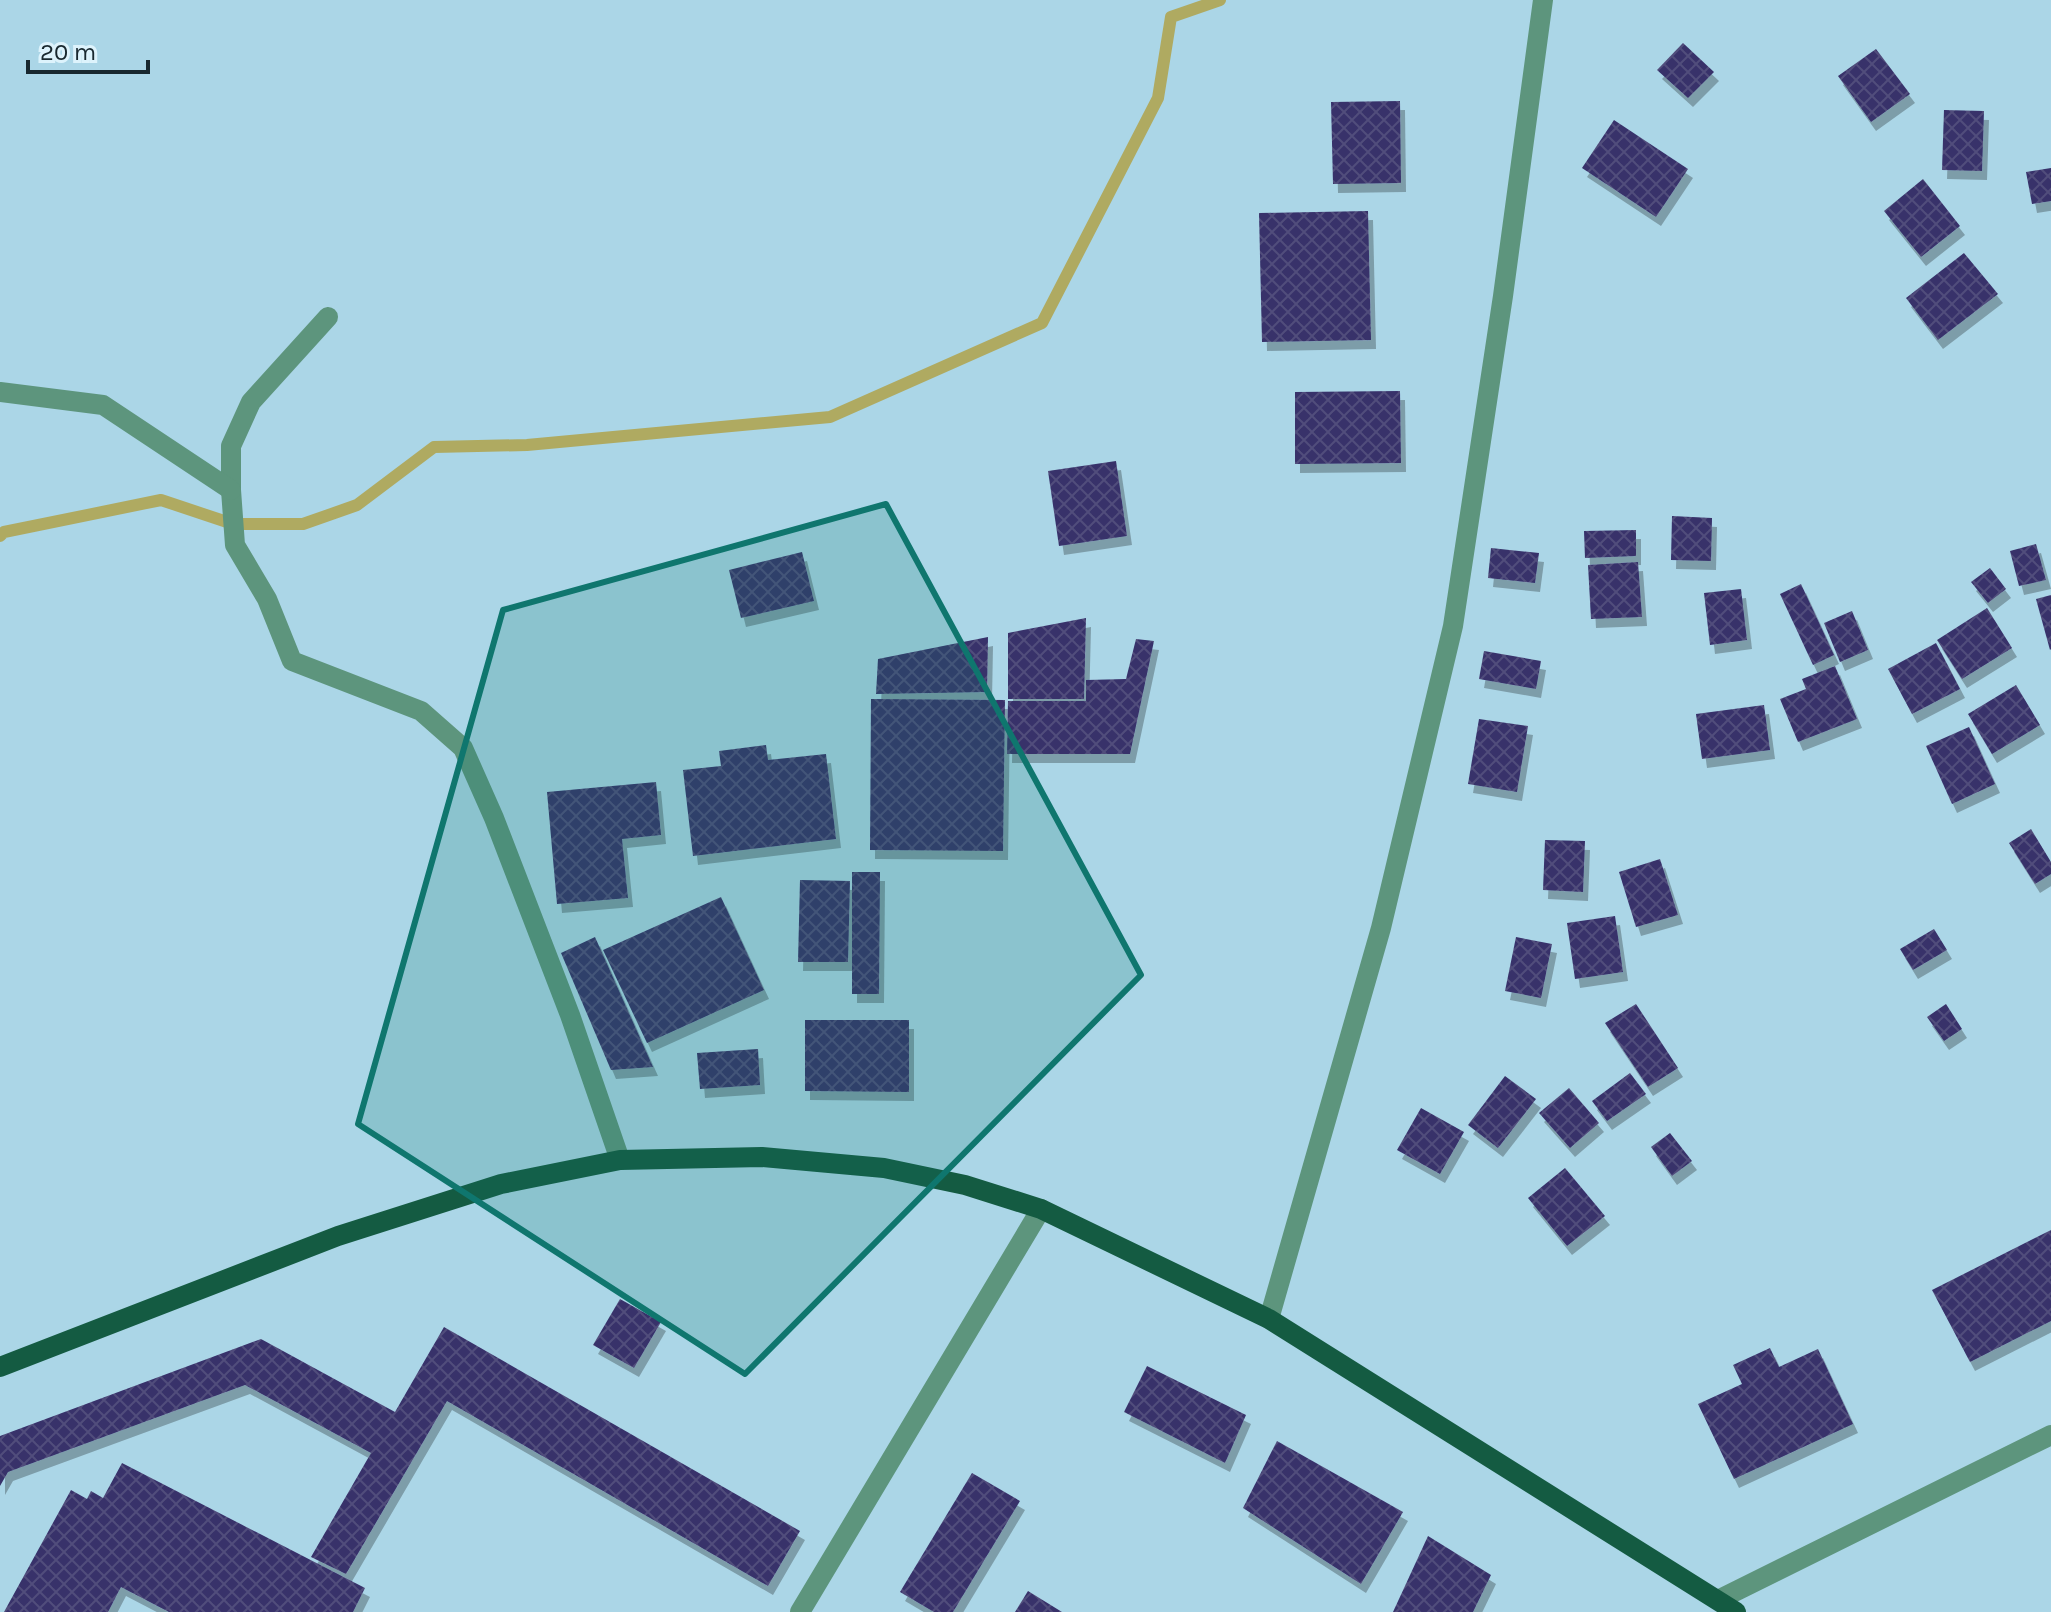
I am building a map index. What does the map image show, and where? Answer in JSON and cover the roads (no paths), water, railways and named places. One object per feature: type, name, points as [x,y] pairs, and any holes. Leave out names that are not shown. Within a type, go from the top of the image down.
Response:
[{"type":"main road","points":[[0,1367],[338,1236],[501,1184],[620,1160],[762,1157],[884,1168],[965,1185],[1041,1209],[1269,1319],[1736,1612]]},
{"type":"street","points":[[1269,1319],[1381,928],[1453,626],[1503,296],[1543,0]]},
{"type":"street","points":[[328,317],[251,402],[231,446],[235,545],[267,599],[292,661],[421,711],[463,748],[494,818],[570,1015],[620,1160]]},
{"type":"street","points":[[0,392],[103,405],[231,490]]},
{"type":"street","points":[[800,1612],[1041,1209]]},
{"type":"street","points":[[1718,1600],[2051,1435]]},
{"type":"waterway","points":[[0,536],[4,532],[161,500],[233,524],[303,524],[357,505],[434,447],[527,445],[830,417],[1042,323],[1158,98],[1171,17],[1220,0]]}]
